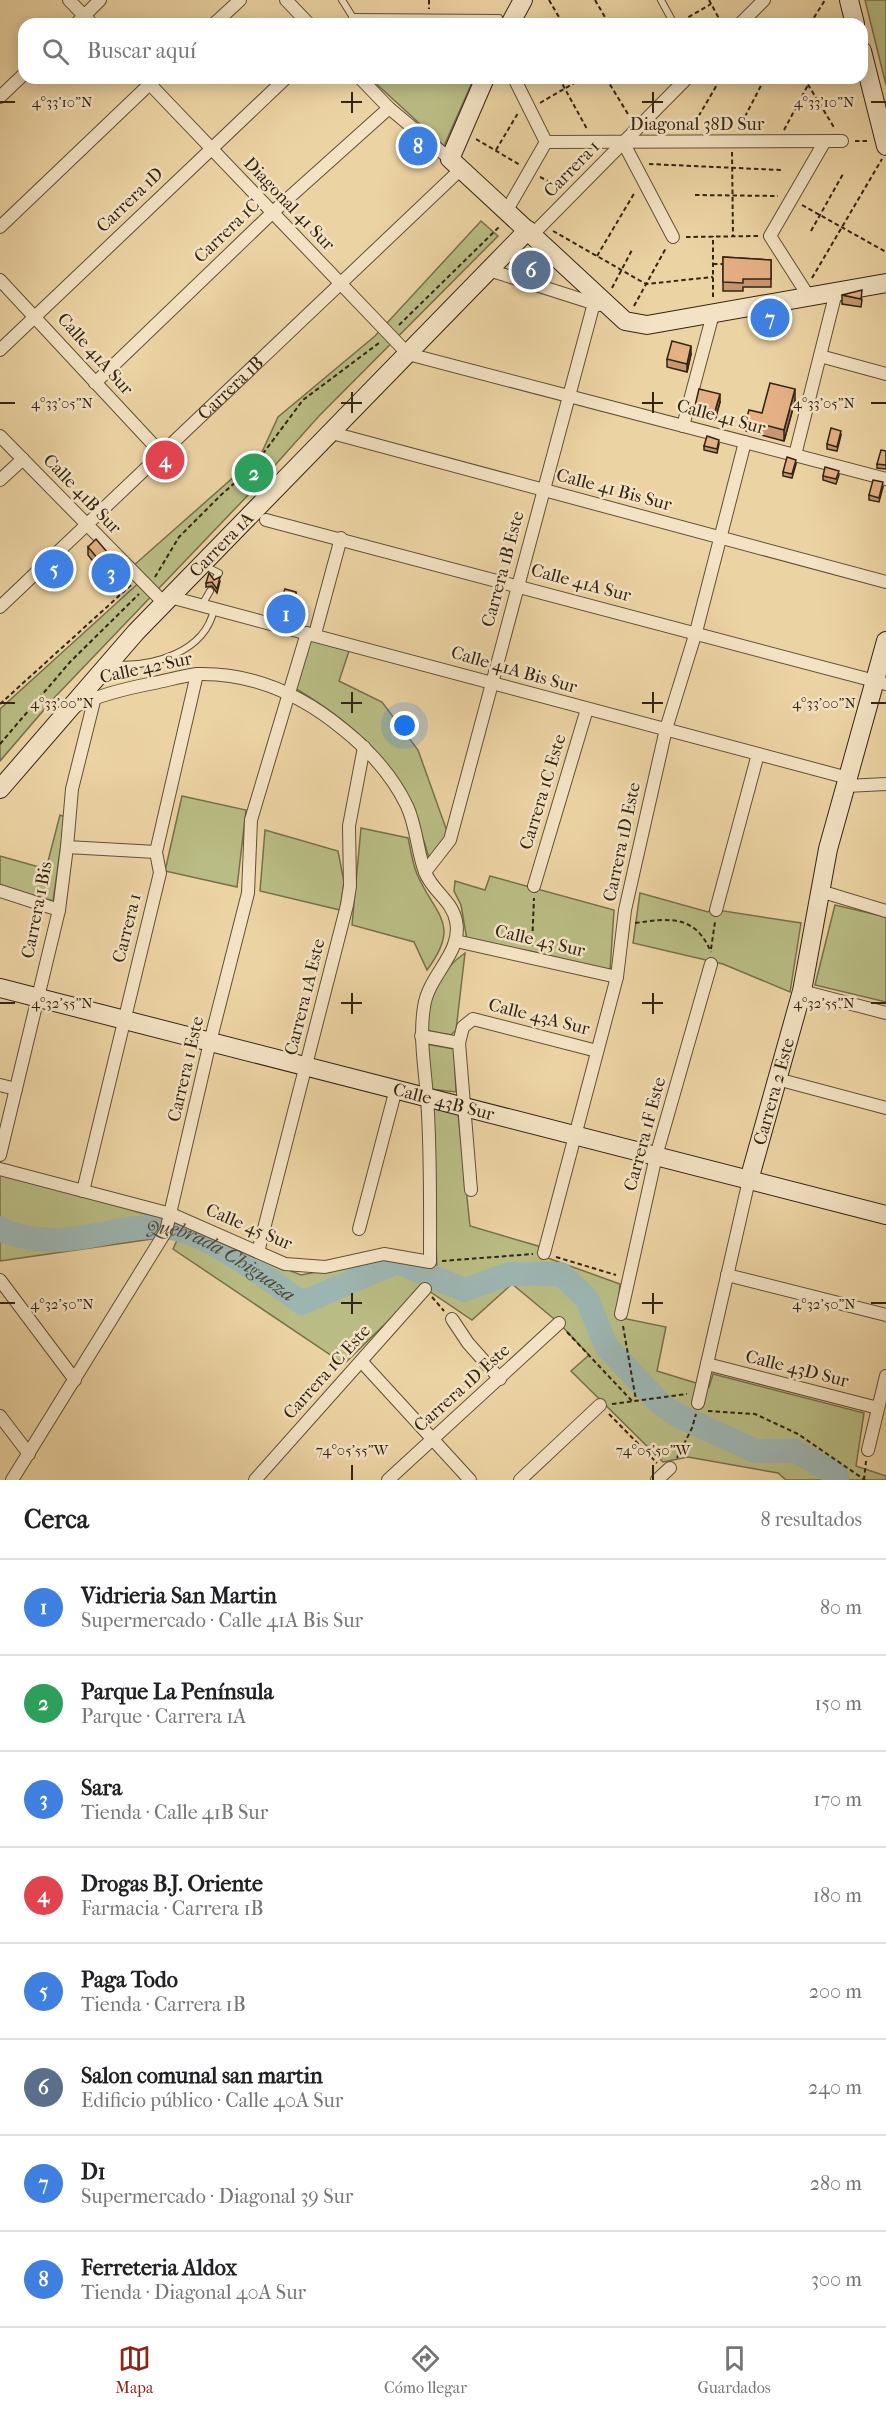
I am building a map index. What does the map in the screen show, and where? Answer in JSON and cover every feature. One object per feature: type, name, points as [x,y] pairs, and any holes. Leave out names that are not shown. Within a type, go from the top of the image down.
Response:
[{"type":"street","points":[[69,0],[82,18]]},
{"type":"street","points":[[86,18],[100,0]]},
{"type":"street","points":[[220,18],[240,0]]},
{"type":"street","points":[[286,0],[303,18]]},
{"type":"street","points":[[507,18],[523,0]]},
{"type":"street","points":[[746,18],[764,0]]},
{"type":"street","points":[[849,0],[854,18]]},
{"type":"street","points":[[868,75],[886,146]]},
{"type":"street","points":[[0,98],[18,80]]},
{"type":"street","points":[[0,227],[146,84]]},
{"type":"street","name":"Diagonal 41 Sur","points":[[154,84],[211,148],[408,354]]},
{"type":"street","name":"Carrera 1D","points":[[0,350],[280,84]]},
{"type":"street","points":[[366,84],[388,108],[455,164],[506,215],[534,230],[603,305],[631,323],[712,314],[808,293],[836,292],[886,283]]},
{"type":"street","name":"Carrera 1B","points":[[0,607],[340,282],[455,164],[483,84]]},
{"type":"street","points":[[506,215],[546,142],[517,84]]},
{"type":"street","name":"Carrera 1","points":[[534,230],[681,84]]},
{"type":"street","name":"Carrera 1C","points":[[95,383],[273,212],[388,108]]},
{"type":"street","points":[[808,293],[770,236],[825,141]]},
{"type":"street","name":"Diagonal 38D Sur","points":[[546,142],[842,141]]},
{"type":"street","points":[[623,142],[673,237]]},
{"type":"street","name":"Carrera 1A","points":[[1,785],[108,663],[167,600],[489,270],[534,230]]},
{"type":"street","points":[[489,270],[603,305]]},
{"type":"street","name":"Calle 41A Sur","points":[[0,280],[36,316],[162,454]]},
{"type":"street","points":[[795,455],[836,292]]},
{"type":"street","name":"Carrera 1B Este","points":[[425,872],[450,840],[569,395],[603,305]]},
{"type":"street","points":[[683,426],[712,314]]},
{"type":"street","name":"Calle 41 Sur","points":[[408,354],[886,479]]},
{"type":"street","points":[[820,356],[886,374]]},
{"type":"street","name":"Calle 41 Bis Sur","points":[[332,433],[886,582]]},
{"type":"street","name":"Calle 41B Sur","points":[[0,436],[143,582],[167,600]]},
{"type":"street","name":"Carrera 1D Este","points":[[544,1253],[617,977],[623,926],[666,729],[696,632],[745,442]]},
{"type":"street","points":[[0,480],[23,459]]},
{"type":"street","name":"Calle 41A Sur","points":[[266,520],[696,632],[881,683]]},
{"type":"street","name":"Carrera 1 Este","points":[[12,1480],[75,1380],[168,1223],[210,1042],[248,893],[251,820],[289,692],[311,634],[341,538]]},
{"type":"street","name":"Calle 41A Bis Sur","points":[[167,600],[208,607],[491,682],[758,754],[847,782],[886,784]]},
{"type":"street","name":"Carrera 2 Este","points":[[698,1402],[749,1180],[802,991],[820,891],[847,782],[881,683],[886,641]]},
{"type":"street","name":"Carrera 1","points":[[83,1191],[160,873],[156,852],[197,674]]},
{"type":"street","name":"Calle 42 Sur","points":[[67,710],[95,697],[197,674],[237,677],[289,692],[325,714],[364,747],[407,805],[417,832],[425,872]]},
{"type":"street","points":[[95,697],[72,789],[67,848],[156,852]]},
{"type":"street","name":"Carrera 1C Este","points":[[534,886],[587,709]]},
{"type":"street","name":"Carrera 1A Este","points":[[258,1252],[347,905],[350,886],[349,826],[364,747]]},
{"type":"street","points":[[716,910],[758,754]]},
{"type":"street","name":"Carrera 1 Bis","points":[[0,1155],[59,910],[67,848]]},
{"type":"street","points":[[425,872],[453,910],[457,922],[456,941],[451,954],[427,989],[421,1036],[427,1097],[430,1262]]},
{"type":"street","points":[[0,891],[59,910]]},
{"type":"street","points":[[820,891],[886,911]]},
{"type":"street","name":"Calle 43 Sur","points":[[456,941],[617,977]]},
{"type":"street","name":"Carrera 1F Este","points":[[621,1314],[656,1156],[711,958]]},
{"type":"street","name":"Calle 43B Sur","points":[[0,988],[886,1215]]},
{"type":"street","points":[[802,991],[886,1013]]},
{"type":"street","name":"Calle 43A Sur","points":[[459,1043],[463,1027],[473,1019],[597,1051]]},
{"type":"street","points":[[421,1036],[459,1043],[471,1190]]},
{"type":"street","points":[[777,1079],[886,1108]]},
{"type":"street","points":[[0,1085],[16,1089]]},
{"type":"street","points":[[359,1229],[396,1089]]},
{"type":"street","name":"Calle 45 Sur","points":[[0,1169],[83,1191],[168,1223],[258,1252],[285,1264],[325,1267],[384,1254],[430,1262]]},
{"type":"street","points":[[727,1275],[886,1315]]},
{"type":"street","points":[[0,1282],[75,1380]]},
{"type":"street","name":"Carrera 1C Este","points":[[255,1480],[425,1289]]},
{"type":"street","points":[[452,1320],[468,1343],[500,1379]]},
{"type":"street","name":"Carrera 1D Este","points":[[388,1480],[559,1323]]},
{"type":"street","points":[[361,1361],[470,1480]]},
{"type":"street","name":"Calle 43D Sur","points":[[707,1364],[878,1408]]},
{"type":"street","points":[[868,1450],[886,1376]]},
{"type":"street","points":[[520,1480],[600,1405]]},
{"type":"street","points":[[0,1416],[28,1454]]},
{"type":"lane","points":[[342,0],[352,17],[390,18]]},
{"type":"lane","points":[[661,0],[672,18]]},
{"type":"lane","points":[[211,569],[219,573],[215,579]]},
{"type":"lane","points":[[108,663],[157,662],[201,637],[212,618],[208,607],[210,591]]},
{"type":"path","points":[[549,0],[560,18]]},
{"type":"path","points":[[595,0],[606,18]]},
{"type":"path","points":[[709,0],[719,18]]},
{"type":"path","points":[[814,18],[825,0]]},
{"type":"path","points":[[686,18],[711,4]]},
{"type":"path","points":[[563,84],[594,142]]},
{"type":"path","points":[[496,150],[527,105],[572,84]]},
{"type":"path","points":[[610,84],[637,129]]},
{"type":"path","points":[[683,142],[717,84]]},
{"type":"path","points":[[808,85],[842,141],[886,146],[808,293]]},
{"type":"path","points":[[778,141],[808,85]]},
{"type":"path","points":[[634,163],[781,170]]},
{"type":"path","points":[[811,231],[843,174]]},
{"type":"path","points":[[597,256],[642,179]]},
{"type":"path","points":[[695,195],[792,198],[886,252]]},
{"type":"path","points":[[0,744],[143,582],[179,537],[253,467],[303,400],[390,335],[506,215]]},
{"type":"path","points":[[534,230],[597,256],[646,284],[713,277]]},
{"type":"path","points":[[712,314],[713,236]]},
{"type":"path","points":[[631,323],[646,284],[673,237],[770,236]]},
{"type":"path","points":[[603,305],[632,250]]},
{"type":"path","points":[[713,264],[733,264]]},
{"type":"path","points":[[0,704],[143,582]]},
{"type":"path","points":[[532,958],[534,886]]},
{"type":"path","points":[[711,958],[716,910]]},
{"type":"path","points":[[623,926],[663,920],[694,925],[702,934],[711,958]]},
{"type":"path","points":[[430,1262],[544,1253],[629,1279]]},
{"type":"path","points":[[425,1289],[452,1320]]},
{"type":"path","points":[[621,1314],[634,1401]]},
{"type":"path","points":[[559,1323],[634,1401]]},
{"type":"path","points":[[668,1396],[698,1402],[692,1428],[664,1473],[600,1405],[668,1396]]},
{"type":"path","points":[[708,1411],[755,1414],[798,1434],[865,1480],[868,1450]]},
{"type":"green space","points":[[865,0],[886,0],[886,85]]},
{"type":"green space","points":[[377,84],[471,84],[444,146]]},
{"type":"green space","points":[[481,221],[498,236],[319,416],[250,493],[55,697],[0,761],[0,709],[143,579],[133,566],[262,452],[278,417],[375,336]]},
{"type":"green space","points":[[310,640],[349,651],[339,681],[382,702],[418,750],[448,834],[429,858],[408,801],[396,778],[381,758],[344,722],[295,688]]},
{"type":"green space","points":[[182,796],[246,810],[237,887],[165,871]]},
{"type":"green space","points":[[60,815],[65,817],[53,901],[0,886],[0,856],[46,869]]},
{"type":"green space","points":[[361,828],[408,838],[417,874],[442,920],[444,930],[443,941],[427,970],[414,942],[352,925]]},
{"type":"green space","points":[[265,830],[338,851],[344,882],[340,910],[260,891]]},
{"type":"green space","points":[[490,876],[614,910],[610,971],[530,951],[467,940],[461,905],[454,891],[455,881],[485,890]]},
{"type":"green space","points":[[640,893],[708,912],[711,909],[801,923],[790,992],[723,964],[633,943]]},
{"type":"green space","points":[[835,905],[886,917],[886,1002],[815,985]]},
{"type":"green space","points":[[465,953],[456,1030],[451,1035],[425,1030],[428,1007],[436,986],[448,968]]},
{"type":"green space","points":[[426,1044],[454,1049],[456,1092],[429,1089]]},
{"type":"green space","points":[[430,1106],[458,1113],[470,1226],[538,1246],[545,1257],[620,1284],[617,1317],[666,1327],[657,1371],[709,1387],[713,1374],[864,1413],[856,1466],[886,1476],[886,1480],[786,1480],[778,1473],[688,1457],[663,1462],[571,1371],[589,1355],[559,1323],[512,1284],[472,1320],[423,1287],[344,1364],[173,1249],[185,1223],[249,1254],[301,1275],[395,1257],[437,1267]]},
{"type":"green space","points":[[0,1170],[142,1213],[166,1218],[152,1239],[0,1261]]},
{"type":"building","points":[[723,257],[771,260],[771,279],[743,279],[743,283],[723,282]]},
{"type":"building","points":[[862,290],[861,299],[842,295]]},
{"type":"building","points":[[672,341],[691,346],[687,364],[667,359]]},
{"type":"building","points":[[770,383],[795,389],[784,430],[746,420],[749,410],[762,413]]},
{"type":"building","points":[[699,389],[720,394],[715,411],[695,406]]},
{"type":"building","points":[[831,428],[841,431],[837,447],[827,444]]},
{"type":"building","points":[[707,436],[719,440],[717,449],[704,446]]},
{"type":"building","points":[[172,447],[180,455],[170,465],[162,456]]},
{"type":"building","points":[[881,450],[886,451],[886,465],[877,464]]},
{"type":"building","points":[[787,457],[796,460],[792,474],[783,472]]},
{"type":"building","points":[[825,467],[839,471],[836,479],[823,476]]},
{"type":"building","points":[[873,480],[883,482],[879,498],[869,495]]},
{"type":"building","points":[[96,539],[119,566],[110,573],[88,547]]},
{"type":"building","points":[[60,553],[68,561],[57,572],[49,564]]},
{"type":"building","points":[[209,573],[214,580],[220,577],[217,589],[212,582],[206,583]]},
{"type":"building","points":[[285,589],[296,592],[291,611],[279,608]]},
{"type":"waterway","name":"Quebrada Chiguaza","points":[[0,1228],[21,1236],[61,1240],[134,1228],[171,1228],[186,1232],[221,1248],[302,1303],[397,1262],[464,1290],[509,1274],[561,1274],[587,1299],[606,1346],[658,1401],[675,1414],[755,1451],[796,1451],[837,1475],[837,1480]]},
{"type":"place","name":"Ferreteria Aldox","points":[[418,146]]},
{"type":"place","name":"Salon comunal san martin","points":[[531,270]]},
{"type":"place","name":"D1","points":[[770,318]]},
{"type":"place","name":"Drogas B.J. Oriente","points":[[165,460]]},
{"type":"place","name":"Parque La Península","points":[[254,473]]},
{"type":"place","name":"Paga Todo","points":[[54,569]]},
{"type":"place","name":"Sara","points":[[111,573]]},
{"type":"place","name":"Vidrieria San Martin","points":[[286,614]]}]
